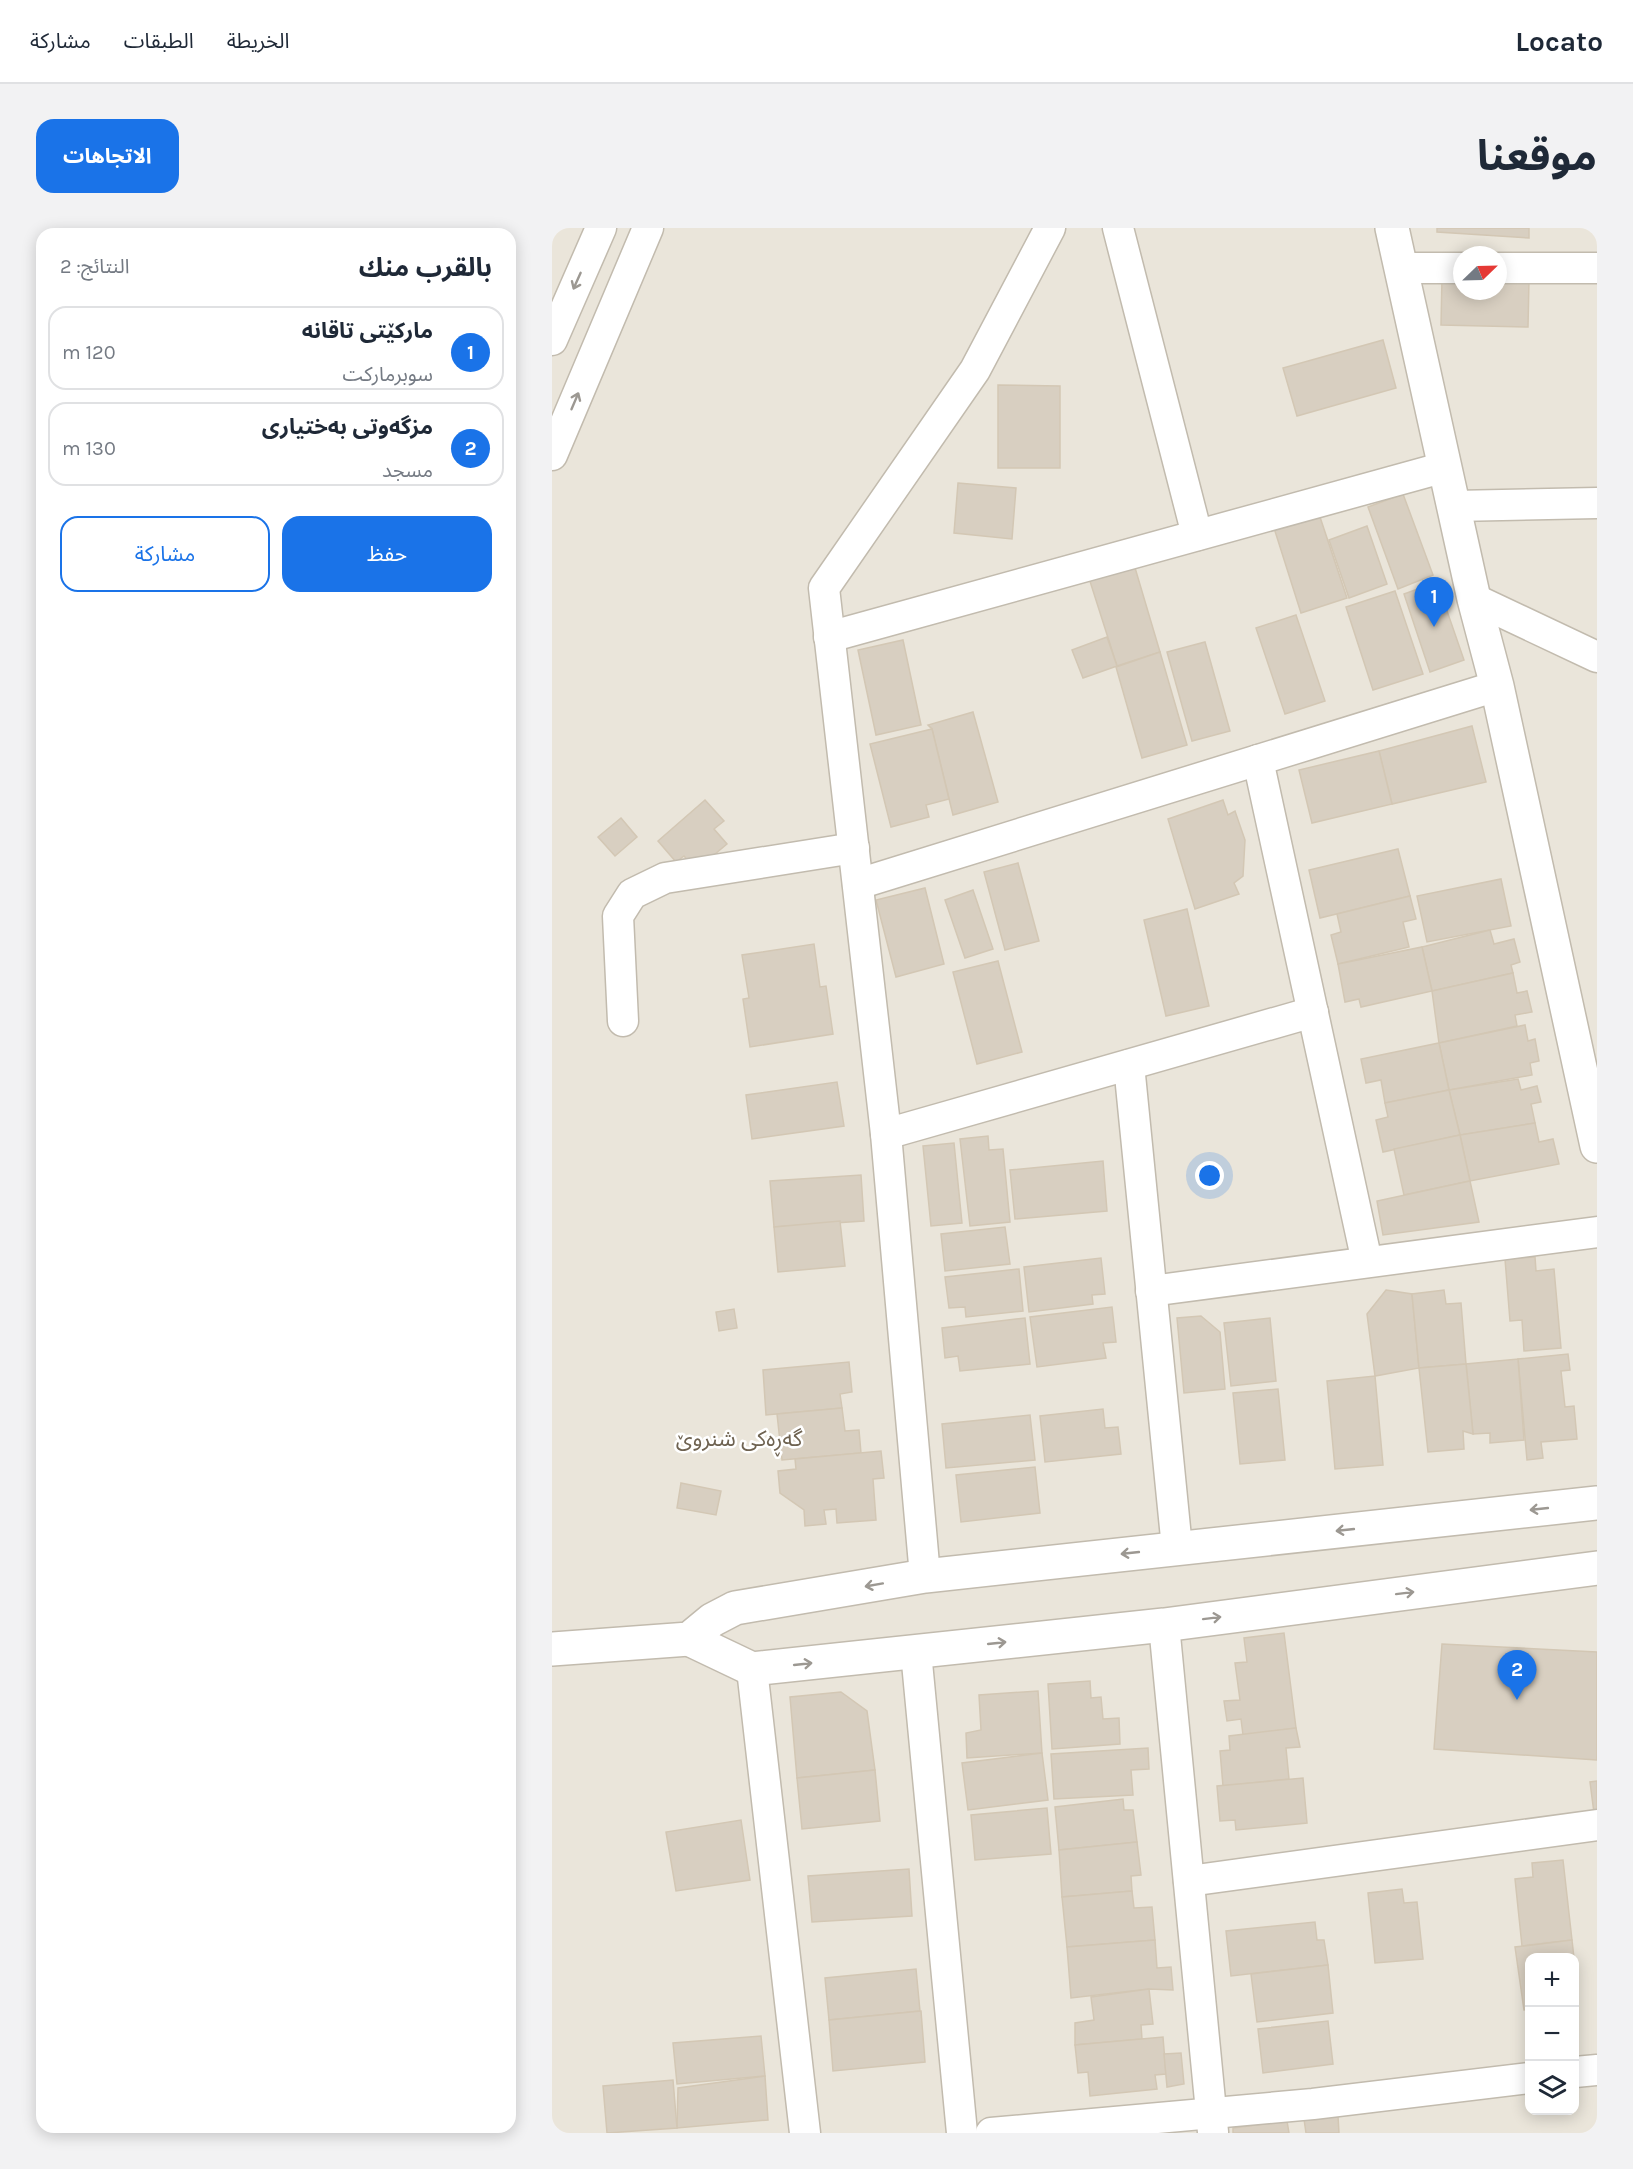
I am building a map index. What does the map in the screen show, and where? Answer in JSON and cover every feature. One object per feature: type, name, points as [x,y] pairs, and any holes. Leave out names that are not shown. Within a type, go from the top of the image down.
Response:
[{"type":"street","points":[[552,340],[601,228]]},
{"type":"street","points":[[552,455],[648,228]]},
{"type":"street","points":[[925,1576],[886,1134],[824,588],[975,370],[1050,228]]},
{"type":"street","points":[[1118,228],[1197,535]]},
{"type":"street","points":[[1392,228],[1474,599],[1497,686],[1597,1146]]},
{"type":"street","points":[[1400,268],[1453,268]]},
{"type":"street","points":[[1507,268],[1597,268]]},
{"type":"street","points":[[830,637],[1444,466]]},
{"type":"street","points":[[1454,506],[1597,503]]},
{"type":"street","points":[[1474,599],[1597,657]]},
{"type":"street","points":[[858,884],[1497,686]]},
{"type":"street","points":[[1258,760],[1367,1262]]},
{"type":"street","points":[[623,1021],[618,916],[632,894],[665,878],[854,849]]},
{"type":"street","points":[[886,1134],[1313,1012]]},
{"type":"street","points":[[1129,1065],[1178,1548]]},
{"type":"street","points":[[1151,1291],[1597,1232]]},
{"type":"street","points":[[689,1639],[712,1620],[735,1608],[925,1576],[1597,1503]]},
{"type":"street","points":[[552,1649],[689,1639],[752,1669],[1164,1625],[1597,1568]]},
{"type":"street","points":[[1164,1625],[1213,2123]]},
{"type":"street","points":[[916,1652],[962,2133]]},
{"type":"street","points":[[752,1669],[805,2133]]},
{"type":"street","points":[[1189,1881],[1597,1825]]},
{"type":"street","points":[[1579,2072],[1597,2070]]},
{"type":"street","points":[[991,2133],[1213,2123],[1313,2104],[1525,2079]]},
{"type":"shaded area","points":[[552,228],[1597,228],[1597,2133],[552,2133]]},
{"type":"building","points":[[1437,228],[1529,228],[1529,238],[1437,232]]},
{"type":"building","points":[[1442,277],[1453,278],[1453,300],[1507,300],[1507,279],[1529,280],[1528,327],[1441,325]]},
{"type":"building","points":[[1383,340],[1396,388],[1297,416],[1283,368]]},
{"type":"building","points":[[998,385],[1060,386],[1060,468],[998,468]]},
{"type":"building","points":[[958,483],[1016,488],[1012,539],[954,533]]},
{"type":"building","points":[[1403,494],[1433,575],[1398,589],[1368,507]]},
{"type":"building","points":[[1319,514],[1347,598],[1301,613],[1274,528]]},
{"type":"building","points":[[1367,526],[1387,584],[1349,598],[1329,540]]},
{"type":"building","points":[[1133,561],[1160,652],[1117,666],[1088,575]]},
{"type":"building","points":[[1437,582],[1464,660],[1430,672],[1404,594]]},
{"type":"building","points":[[1395,591],[1423,674],[1373,690],[1346,607]]},
{"type":"building","points":[[1296,615],[1325,701],[1285,714],[1256,628]]},
{"type":"building","points":[[1107,637],[1117,666],[1083,678],[1072,650]]},
{"type":"building","points":[[903,640],[921,725],[876,735],[858,650]]},
{"type":"building","points":[[1205,642],[1230,731],[1192,741],[1167,652]]},
{"type":"building","points":[[1160,652],[1187,745],[1142,758],[1116,667]]},
{"type":"building","points":[[973,712],[998,802],[953,815],[932,729],[928,725]]},
{"type":"building","points":[[1472,726],[1486,782],[1392,804],[1379,751]]},
{"type":"building","points":[[932,729],[949,799],[926,805],[929,817],[891,827],[870,744]]},
{"type":"building","points":[[1379,751],[1392,804],[1312,823],[1299,770]]},
{"type":"building","points":[[705,800],[724,821],[714,829],[727,844],[696,870],[684,856],[676,862],[658,841]]},
{"type":"building","points":[[1223,800],[1228,815],[1235,811],[1245,840],[1243,876],[1234,883],[1239,894],[1195,909],[1168,819]]},
{"type":"building","points":[[621,818],[637,837],[615,856],[598,837]]},
{"type":"building","points":[[1398,849],[1410,896],[1320,918],[1309,870]]},
{"type":"building","points":[[1018,863],[1039,941],[1005,950],[984,872]]},
{"type":"building","points":[[1501,879],[1511,926],[1427,942],[1417,896]]},
{"type":"building","points":[[925,888],[944,964],[896,977],[876,900]]},
{"type":"building","points":[[973,890],[993,949],[965,958],[945,900]]},
{"type":"building","points":[[1410,896],[1416,919],[1403,922],[1409,947],[1338,964],[1331,935],[1341,932],[1337,914]]},
{"type":"building","points":[[1187,909],[1209,1006],[1166,1016],[1144,920]]},
{"type":"building","points":[[1490,930],[1494,944],[1514,939],[1520,962],[1511,965],[1513,973],[1432,991],[1422,947]]},
{"type":"building","points":[[814,944],[820,987],[826,986],[833,1034],[750,1047],[743,999],[749,998],[742,955]]},
{"type":"building","points":[[1422,947],[1432,991],[1361,1007],[1359,999],[1345,1002],[1338,964]]},
{"type":"building","points":[[998,961],[1022,1052],[977,1064],[953,972]]},
{"type":"building","points":[[1513,973],[1517,993],[1527,991],[1532,1012],[1515,1015],[1517,1026],[1439,1043],[1432,991]]},
{"type":"building","points":[[1525,1025],[1528,1041],[1535,1039],[1539,1061],[1530,1063],[1532,1075],[1449,1090],[1439,1043]]},
{"type":"building","points":[[1439,1043],[1449,1090],[1385,1103],[1381,1080],[1366,1083],[1361,1059]]},
{"type":"building","points":[[1518,1079],[1521,1090],[1537,1086],[1541,1102],[1531,1104],[1535,1123],[1460,1135],[1449,1090]]},
{"type":"building","points":[[837,1082],[844,1126],[752,1139],[746,1095]]},
{"type":"building","points":[[1449,1090],[1460,1135],[1383,1152],[1376,1120],[1388,1117],[1385,1103]]},
{"type":"building","points":[[1535,1123],[1539,1142],[1553,1139],[1559,1164],[1470,1181],[1460,1135]]},
{"type":"building","points":[[1460,1135],[1470,1181],[1404,1195],[1394,1149]]},
{"type":"building","points":[[988,1136],[989,1150],[1003,1149],[1010,1222],[970,1226],[960,1139]]},
{"type":"building","points":[[954,1143],[962,1223],[931,1226],[923,1146]]},
{"type":"building","points":[[1103,1161],[1107,1211],[1015,1219],[1010,1170]]},
{"type":"building","points":[[861,1175],[864,1221],[774,1227],[770,1181]]},
{"type":"building","points":[[1470,1181],[1479,1222],[1383,1235],[1377,1201]]},
{"type":"building","points":[[840,1221],[845,1266],[778,1272],[774,1227]]},
{"type":"building","points":[[1005,1227],[1010,1264],[945,1271],[941,1234]]},
{"type":"building","points":[[1535,1257],[1536,1271],[1554,1269],[1561,1348],[1524,1351],[1522,1320],[1510,1321],[1505,1259]]},
{"type":"building","points":[[1101,1258],[1105,1294],[1092,1295],[1093,1304],[1029,1312],[1024,1267]]},
{"type":"building","points":[[1019,1269],[1023,1311],[966,1317],[965,1307],[949,1308],[945,1277]]},
{"type":"building","points":[[1386,1290],[1412,1294],[1419,1368],[1375,1376],[1367,1314]]},
{"type":"building","points":[[1444,1290],[1446,1304],[1461,1303],[1466,1364],[1419,1368],[1412,1294]]},
{"type":"building","points":[[1112,1307],[1116,1342],[1103,1343],[1106,1358],[1037,1367],[1030,1317]]},
{"type":"building","points":[[734,1309],[737,1328],[719,1331],[716,1312]]},
{"type":"building","points":[[1201,1316],[1220,1332],[1225,1389],[1184,1393],[1177,1318]]},
{"type":"building","points":[[1025,1318],[1030,1364],[960,1371],[958,1356],[945,1358],[942,1328]]},
{"type":"building","points":[[1270,1318],[1276,1381],[1231,1386],[1224,1323]]},
{"type":"building","points":[[1568,1354],[1570,1370],[1561,1371],[1565,1407],[1574,1406],[1577,1439],[1541,1442],[1543,1458],[1527,1460],[1518,1359]]},
{"type":"building","points":[[1518,1359],[1524,1440],[1490,1443],[1490,1433],[1473,1434],[1466,1364]]},
{"type":"building","points":[[849,1362],[852,1392],[840,1394],[842,1408],[766,1415],[763,1370]]},
{"type":"building","points":[[1466,1364],[1473,1434],[1463,1431],[1464,1449],[1428,1452],[1419,1368]]},
{"type":"building","points":[[1375,1376],[1383,1465],[1335,1469],[1327,1381]]},
{"type":"building","points":[[1278,1389],[1285,1460],[1240,1464],[1233,1393]]},
{"type":"building","points":[[842,1408],[845,1431],[859,1430],[861,1453],[782,1460],[777,1414]]},
{"type":"building","points":[[1103,1409],[1105,1428],[1118,1427],[1121,1454],[1045,1462],[1040,1416]]},
{"type":"building","points":[[1030,1415],[1035,1460],[946,1468],[942,1424]]},
{"type":"building","points":[[881,1451],[884,1478],[873,1479],[876,1520],[837,1523],[836,1509],[824,1510],[826,1524],[805,1526],[804,1510],[780,1493],[778,1471],[796,1469],[795,1459]]},
{"type":"building","points":[[1035,1467],[1040,1513],[961,1522],[956,1475]]},
{"type":"building","points":[[681,1483],[721,1491],[716,1515],[677,1508]]},
{"type":"building","points":[[1284,1633],[1296,1728],[1243,1735],[1241,1719],[1227,1721],[1224,1701],[1240,1700],[1235,1663],[1247,1662],[1244,1638]]},
{"type":"building","points":[[1442,1644],[1597,1652],[1597,1760],[1434,1749]]},
{"type":"building","points":[[1090,1681],[1091,1698],[1101,1697],[1103,1719],[1119,1718],[1120,1744],[1052,1749],[1048,1684]]},
{"type":"building","points":[[1038,1691],[1042,1753],[967,1758],[966,1733],[981,1730],[979,1695]]},
{"type":"building","points":[[841,1692],[867,1711],[875,1770],[797,1778],[790,1697]]},
{"type":"building","points":[[1296,1728],[1300,1747],[1286,1748],[1289,1779],[1223,1786],[1220,1751],[1230,1750],[1229,1736]]},
{"type":"building","points":[[1148,1748],[1149,1769],[1131,1770],[1133,1795],[1054,1799],[1051,1754]]},
{"type":"building","points":[[1042,1753],[1048,1800],[968,1810],[962,1763]]},
{"type":"building","points":[[875,1770],[880,1821],[802,1829],[797,1778]]},
{"type":"building","points":[[1303,1778],[1307,1823],[1236,1830],[1235,1820],[1220,1821],[1217,1786]]},
{"type":"building","points":[[1597,1781],[1597,1813],[1594,1813],[1590,1782]]},
{"type":"building","points":[[1123,1799],[1124,1810],[1133,1810],[1137,1842],[1059,1850],[1055,1807]]},
{"type":"building","points":[[1047,1808],[1051,1854],[975,1860],[971,1815]]},
{"type":"building","points":[[741,1820],[750,1880],[676,1891],[666,1832]]},
{"type":"building","points":[[1137,1842],[1141,1875],[1131,1876],[1132,1891],[1062,1897],[1059,1850]]},
{"type":"building","points":[[1563,1860],[1572,1940],[1522,1946],[1515,1879],[1533,1877],[1532,1863]]},
{"type":"building","points":[[909,1869],[912,1916],[812,1922],[808,1876]]},
{"type":"building","points":[[1402,1889],[1404,1903],[1417,1902],[1423,1959],[1375,1963],[1368,1893]]},
{"type":"building","points":[[1132,1891],[1134,1908],[1152,1907],[1155,1940],[1067,1947],[1062,1897]]},
{"type":"building","points":[[1315,1922],[1317,1940],[1324,1940],[1328,1965],[1231,1976],[1226,1931]]},
{"type":"building","points":[[1155,1940],[1157,1968],[1171,1967],[1173,1990],[1149,1989],[1071,1998],[1067,1947]]},
{"type":"building","points":[[1572,1940],[1573,1953],[1525,1953],[1524,2010],[1515,1947]]},
{"type":"building","points":[[1328,1965],[1333,2013],[1257,2022],[1251,1974]]},
{"type":"building","points":[[916,1969],[920,2011],[829,2020],[825,1978]]},
{"type":"building","points":[[1149,1989],[1153,2024],[1141,2025],[1142,2039],[1075,2045],[1075,2023],[1094,2020],[1091,1997]]},
{"type":"building","points":[[921,2011],[925,2062],[833,2071],[829,2020]]},
{"type":"building","points":[[1328,2021],[1333,2064],[1263,2073],[1258,2029]]},
{"type":"building","points":[[761,2036],[765,2076],[677,2084],[673,2043]]},
{"type":"building","points":[[1163,2037],[1166,2074],[1155,2075],[1157,2089],[1090,2096],[1088,2072],[1078,2073],[1075,2045]]},
{"type":"building","points":[[1181,2053],[1184,2084],[1167,2087],[1164,2054]]},
{"type":"building","points":[[765,2076],[768,2120],[677,2128],[678,2088]]},
{"type":"building","points":[[673,2080],[677,2128],[607,2133],[603,2086]]},
{"type":"building","points":[[1338,2116],[1339,2133],[1306,2133],[1304,2119]]},
{"type":"building","points":[[1287,2121],[1289,2133],[1233,2133],[1233,2128]]},
{"type":"place","name":"مارکێتی تاقانە","points":[[1434,627]]},
{"type":"place","name":"مزگەوتی بەختیاری","points":[[1517,1700]]},
{"type":"district","name":"گەڕەکی شنروێ","points":[[739,1439]]}]
